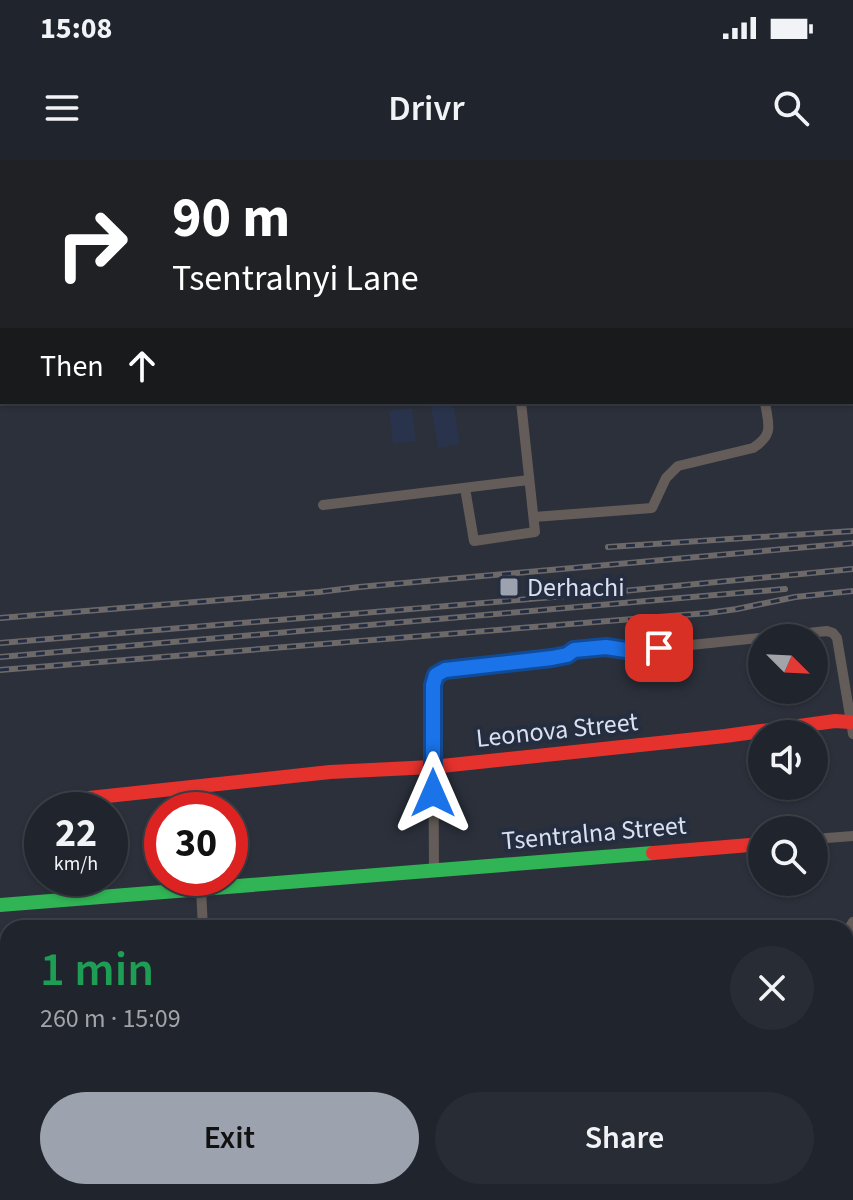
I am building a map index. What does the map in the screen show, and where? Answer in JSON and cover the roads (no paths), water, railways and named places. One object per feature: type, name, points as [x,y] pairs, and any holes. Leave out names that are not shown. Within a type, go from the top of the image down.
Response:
[{"type":"street","points":[[465,488],[474,541],[535,532],[521,404]]},
{"type":"street","points":[[534,517],[652,508],[666,478],[678,466],[753,448],[764,441],[769,431],[765,404]]},
{"type":"street","points":[[323,505],[529,480]]},
{"type":"street","points":[[434,870],[433,685],[436,675],[445,670],[552,658],[574,650],[606,647],[632,651],[827,631],[837,638],[852,728]]},
{"type":"street","name":"Leonova Street","points":[[128,794],[330,772],[432,767],[725,736],[835,721],[852,728]]},
{"type":"street","points":[[828,838],[851,837]]},
{"type":"street","name":"Tsentralna Street","points":[[248,885],[748,845]]},
{"type":"street","name":"Tsentralna Street","points":[[0,905],[144,893]]},
{"type":"street","points":[[201,896],[203,920]]},
{"type":"railway","points":[[608,547],[853,531]]},
{"type":"railway","points":[[0,618],[853,543]]},
{"type":"railway","points":[[0,643],[853,569]]},
{"type":"railway","points":[[0,657],[785,589]]},
{"type":"railway","points":[[0,670],[708,613],[795,597],[853,591]]},
{"type":"place","name":"Derhachi","points":[[509,587]]}]
